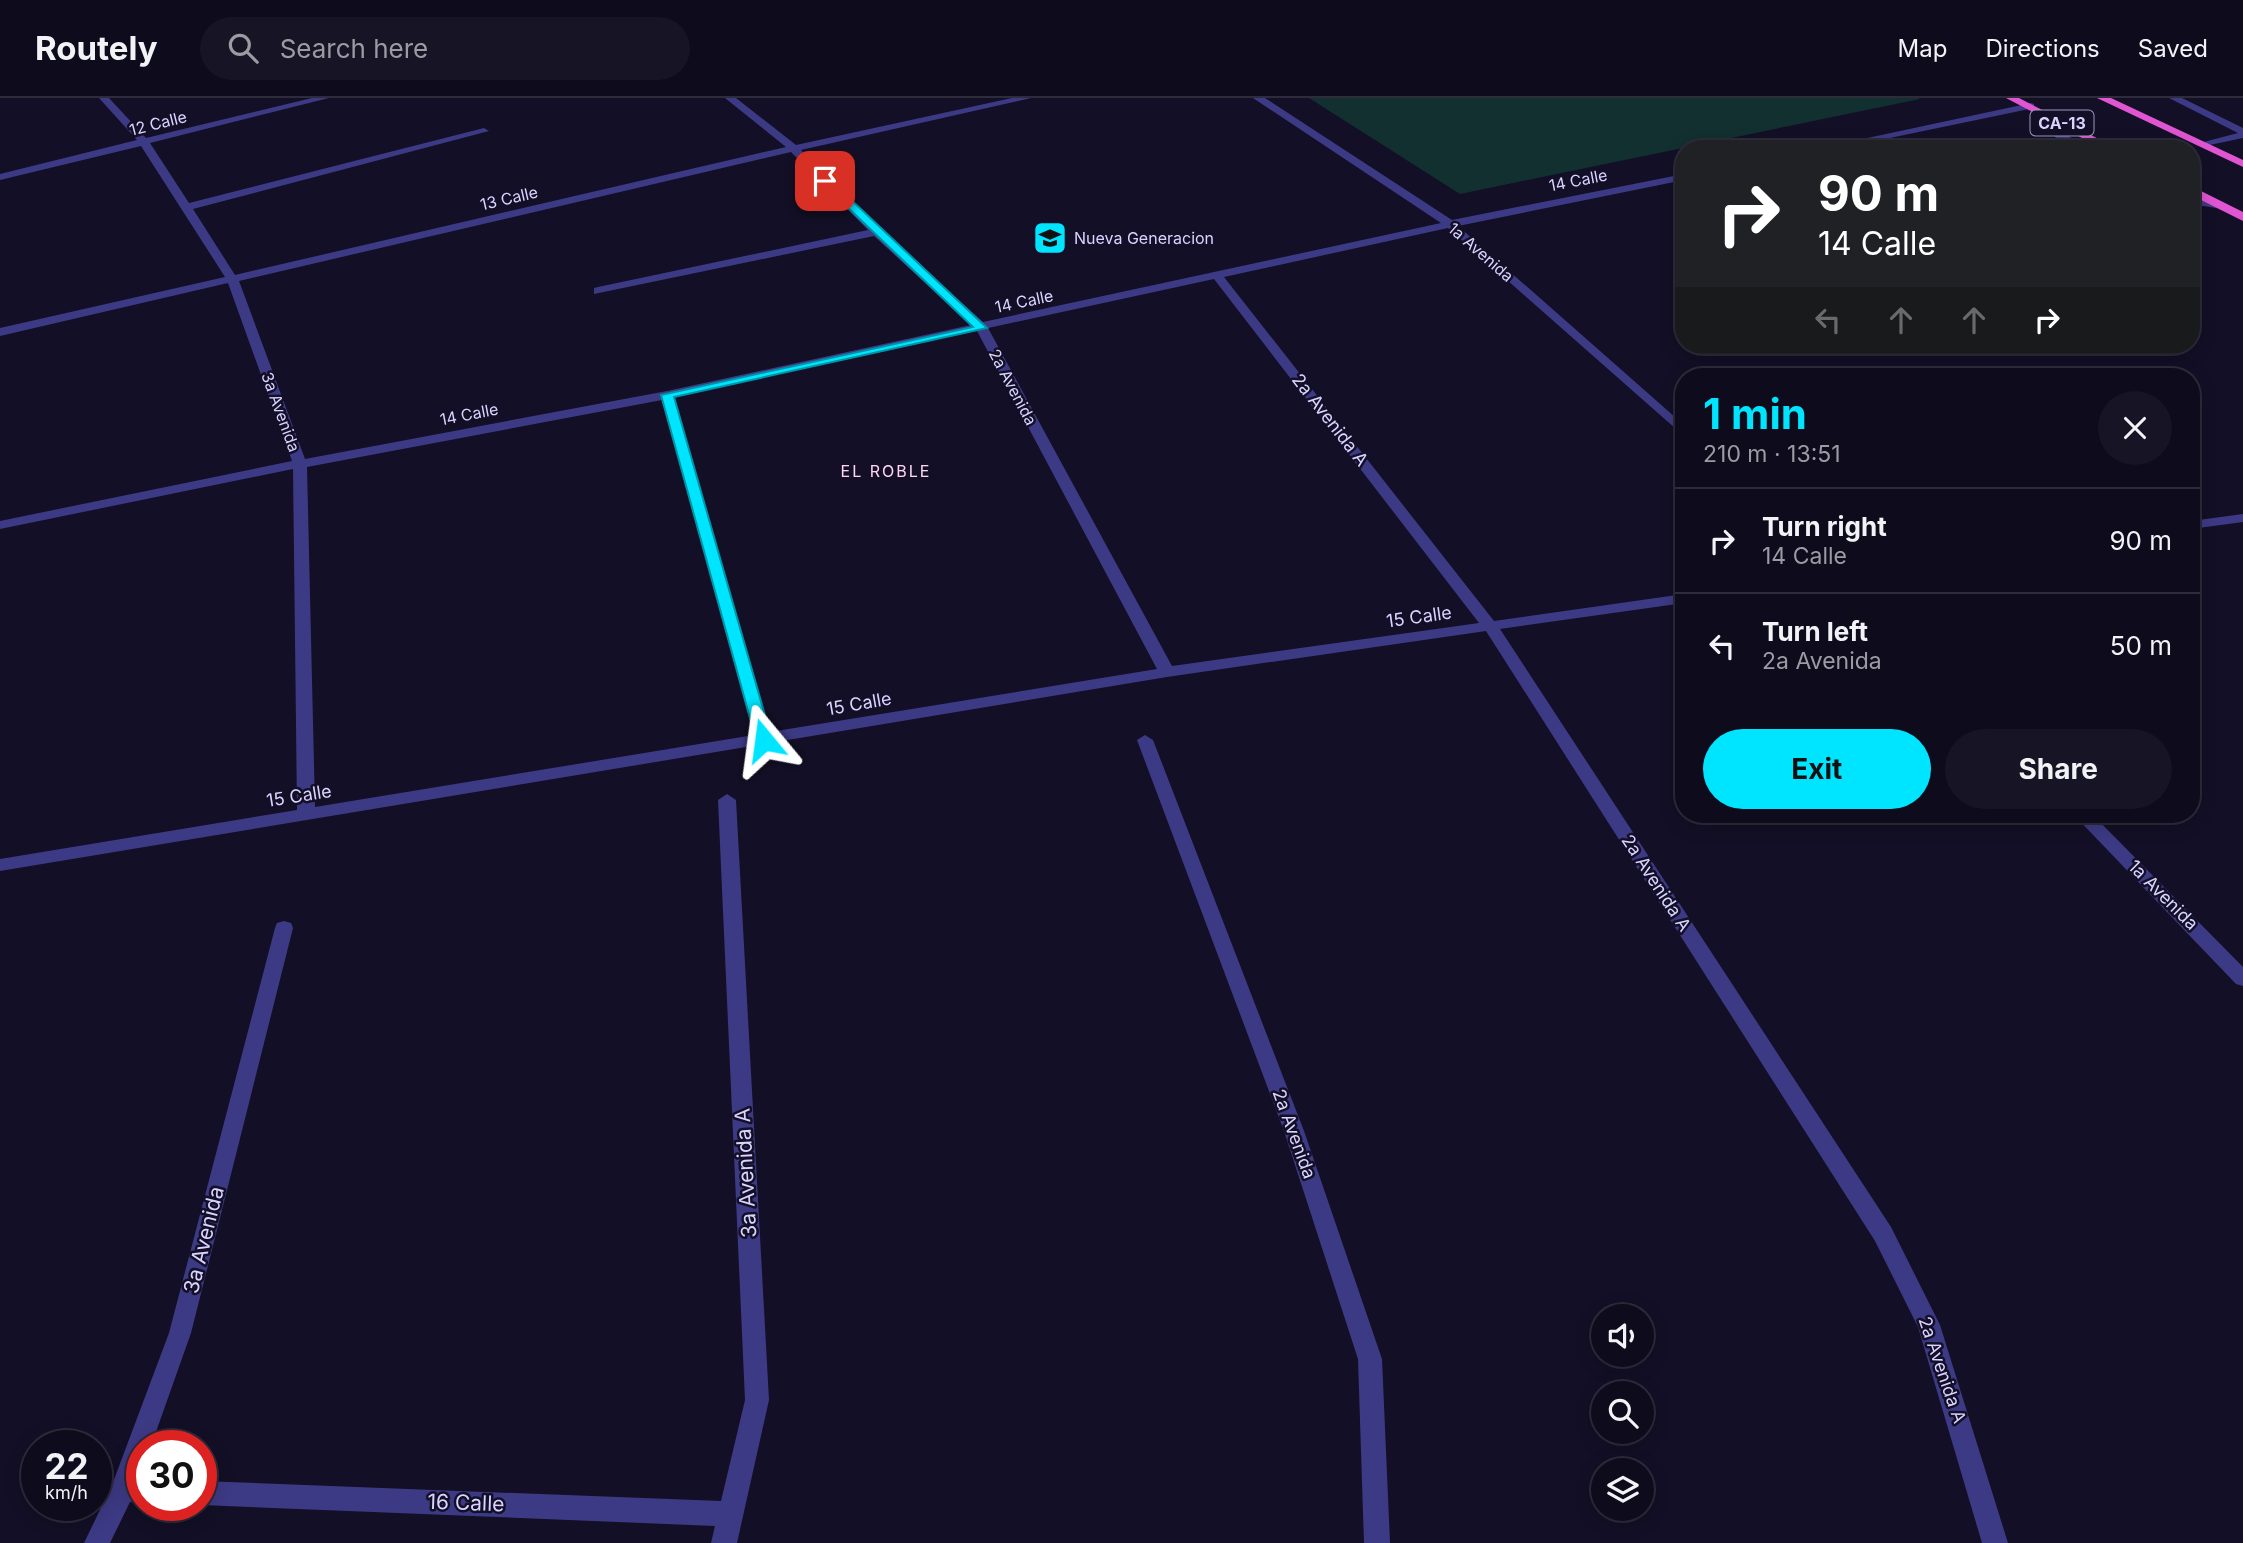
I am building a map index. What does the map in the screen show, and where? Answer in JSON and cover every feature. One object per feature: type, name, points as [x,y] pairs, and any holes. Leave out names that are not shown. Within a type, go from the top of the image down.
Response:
[{"type":"highway","name":"CA-13","points":[[2011,98],[2095,140]]},
{"type":"highway","points":[[2088,98],[2192,140]]},
{"type":"highway","name":"CA-13","points":[[2102,98],[2193,140]]},
{"type":"highway","name":"CA-13","points":[[2200,143],[2243,164]]},
{"type":"highway","points":[[2200,143],[2204,145]]},
{"type":"highway","points":[[2200,195],[2243,217]]},
{"type":"street","name":"3a Avenida","points":[[104,98],[145,142],[233,281],[300,464],[306,815]]},
{"type":"street","name":"12 Calle","points":[[0,177],[324,98]]},
{"type":"street","name":"2a Avenida","points":[[730,98],[792,147],[876,232],[982,328],[1167,672]]},
{"type":"street","name":"13 Calle","points":[[0,332],[233,281],[792,147],[1026,98]]},
{"type":"street","name":"1a Avenida","points":[[1258,98],[1450,224],[1675,424]]},
{"type":"street","points":[[2174,98],[2243,134]]},
{"type":"street","points":[[1865,140],[2031,106]]},
{"type":"street","points":[[2068,126],[2059,135],[2068,140]]},
{"type":"street","points":[[187,207],[484,131]]},
{"type":"street","points":[[2204,145],[2243,134]]},
{"type":"street","name":"14 Calle","points":[[0,525],[300,464],[667,395],[1218,277],[1450,224],[1675,179]]},
{"type":"street","points":[[2200,202],[2222,206]]},
{"type":"street","points":[[598,291],[876,232]]},
{"type":"street","name":"2a Avenida A","points":[[1218,277],[1490,626],[1883,1234],[1929,1325],[1995,1543]]},
{"type":"street","points":[[667,395],[764,740]]},
{"type":"street","points":[[2200,524],[2243,518]]},
{"type":"street","name":"15 Calle","points":[[0,865],[1167,672],[1675,599]]},
{"type":"street","name":"2a Avenida","points":[[1145,740],[1294,1131],[1370,1359],[1377,1543]]},
{"type":"street","name":"3a Avenida A","points":[[724,1543],[757,1400],[727,800]]},
{"type":"street","name":"1a Avenida","points":[[2091,823],[2243,979]]},
{"type":"street","name":"3a Avenida","points":[[150,1430],[180,1333],[284,928]]},
{"type":"street","name":"16 Calle","points":[[217,1494],[730,1514]]},
{"type":"street","name":"3a Avenida","points":[[97,1543],[126,1499]]},
{"type":"green space","points":[[1309,98],[1920,99],[1721,140],[1675,140],[1675,150],[1460,194]]},
{"type":"place","name":"Nueva Generacion","points":[[1050,238]]},
{"type":"district","name":"EL ROBLE","points":[[886,471]]},
{"type":"route","points":[[764,740],[667,395],[982,328],[876,232],[825,181]]}]
